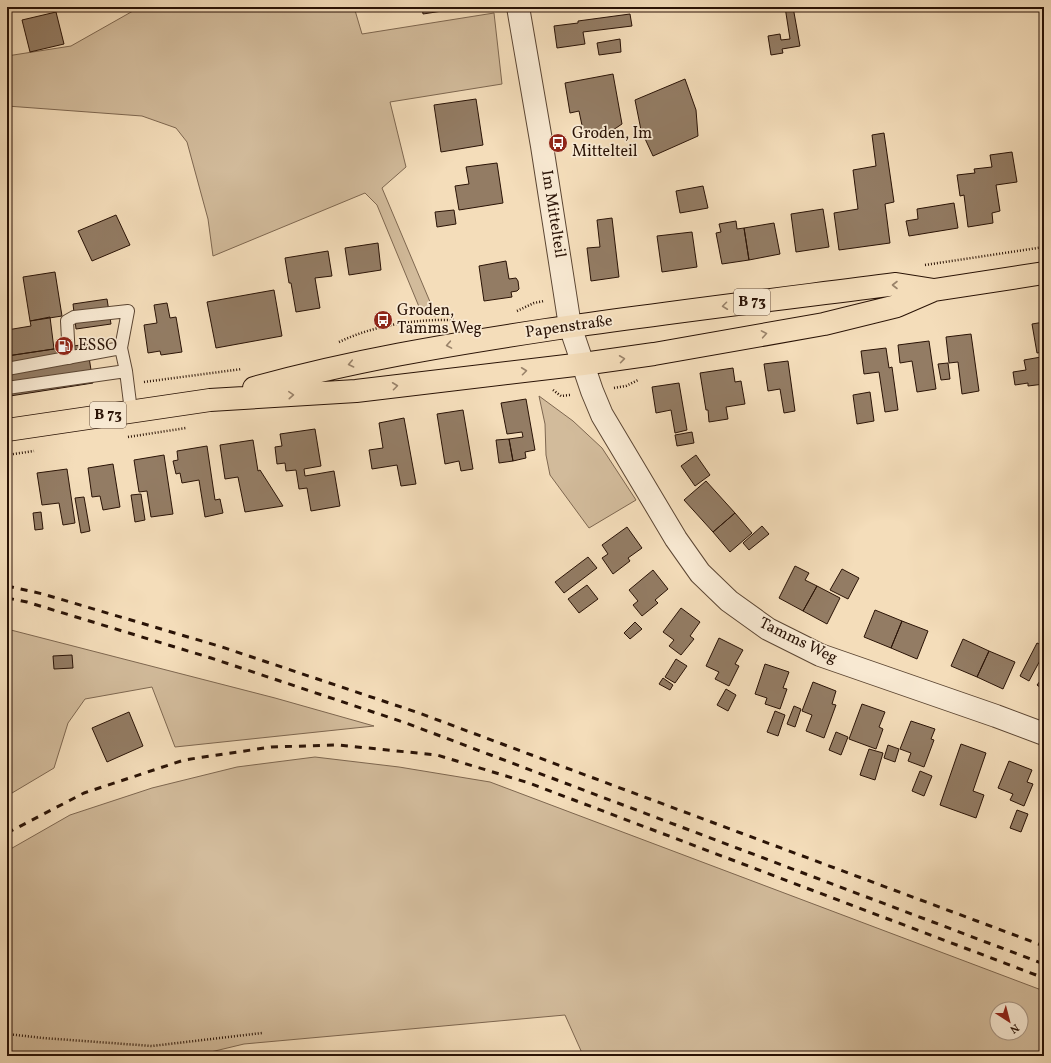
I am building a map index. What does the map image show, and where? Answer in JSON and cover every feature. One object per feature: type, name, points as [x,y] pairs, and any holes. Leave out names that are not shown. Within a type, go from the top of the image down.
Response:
[{"type":"main road","name":"Papenstraße","points":[[7,430],[210,400],[356,391],[654,354],[824,324],[898,306],[934,290],[1044,273]]},
{"type":"main road","name":"Papenstraße","points":[[210,400],[309,373],[389,356],[482,339],[654,314],[896,284],[934,290]]},
{"type":"street","name":"Im Mittelteil","points":[[518,7],[542,146],[570,326],[583,364]]},
{"type":"street","name":"Tamms Weg","points":[[583,364],[602,415],[676,539],[700,574],[729,601],[768,629],[820,655],[1044,734]]},
{"type":"lane","points":[[69,358],[67,321],[74,317],[128,311],[121,348],[126,371],[131,411]]},
{"type":"lane","points":[[7,369],[121,348]]},
{"type":"lane","points":[[7,388],[126,371]]},
{"type":"path","points":[[511,313],[534,303]]},
{"type":"path","points":[[335,344],[373,328],[427,320],[458,320]]},
{"type":"path","points":[[127,384],[247,368]]},
{"type":"path","points":[[7,1034],[152,1046],[262,1033]]},
{"type":"shaded area","points":[[140,7],[354,7],[362,34],[494,13],[502,84],[390,102],[406,167],[382,188],[436,316],[422,314],[377,205],[365,193],[213,256],[208,219],[187,142],[176,128],[142,116],[7,106],[7,56],[71,46]]},
{"type":"shaded area","points":[[539,396],[573,421],[602,448],[636,500],[589,528],[550,475],[546,455],[545,424]]},
{"type":"shaded area","points":[[7,629],[275,698],[374,726],[175,747],[152,687],[85,699],[68,723],[54,768],[7,796]]},
{"type":"shaded area","points":[[315,757],[399,767],[490,782],[1044,991],[1044,1056],[604,1056],[582,1053],[565,1015],[244,1044],[194,1056],[7,1056],[7,851],[70,815],[152,788],[237,767]]},
{"type":"building","points":[[422,7],[468,7],[423,14]]},
{"type":"building","points":[[785,7],[793,7],[800,46],[782,49],[783,53],[771,55],[768,36],[780,34],[781,40],[790,39]]},
{"type":"building","points":[[56,12],[64,44],[30,52],[22,20]]},
{"type":"building","points":[[630,14],[632,26],[583,32],[585,44],[557,48],[554,26]]},
{"type":"building","points":[[620,39],[621,52],[599,55],[597,43]]},
{"type":"building","points":[[613,74],[622,124],[613,130],[584,135],[579,111],[570,113],[565,83]]},
{"type":"building","points":[[685,79],[696,110],[698,136],[653,156],[641,130],[635,100]]},
{"type":"building","points":[[476,99],[483,145],[441,152],[434,105]]},
{"type":"building","points":[[884,133],[894,202],[885,204],[890,243],[839,250],[834,213],[858,209],[853,170],[876,166],[872,135]]},
{"type":"building","points":[[1012,152],[1017,182],[996,185],[1000,211],[992,213],[993,223],[968,227],[964,195],[960,196],[957,175],[975,173],[974,169],[992,167],[990,155]]},
{"type":"building","points":[[497,163],[503,203],[459,210],[455,186],[469,184],[466,167]]},
{"type":"building","points":[[703,186],[708,208],[680,213],[676,191]]},
{"type":"building","points":[[954,203],[958,228],[909,236],[906,221],[918,219],[917,209]]},
{"type":"building","points":[[823,209],[829,247],[796,252],[791,214]]},
{"type":"building","points":[[454,210],[456,224],[437,227],[435,212]]},
{"type":"building","points":[[116,215],[130,245],[92,261],[78,231]]},
{"type":"building","points":[[612,218],[619,277],[591,281],[587,248],[600,247],[597,220]]},
{"type":"building","points":[[736,221],[737,229],[744,228],[749,260],[722,264],[716,233],[721,232],[719,224]]},
{"type":"building","points":[[774,223],[780,254],[749,260],[744,228]]},
{"type":"building","points":[[692,232],[697,267],[662,272],[657,236]]},
{"type":"building","points":[[378,243],[381,270],[349,275],[345,248]]},
{"type":"building","points":[[328,251],[332,276],[315,278],[320,308],[296,312],[285,258]]},
{"type":"building","points":[[506,261],[509,279],[516,278],[519,289],[511,292],[512,297],[484,301],[479,266]]},
{"type":"building","points":[[55,272],[62,316],[30,321],[23,277]]},
{"type":"building","points":[[274,290],[282,336],[216,348],[207,302]]},
{"type":"building","points":[[107,299],[111,324],[76,329],[73,304]]},
{"type":"building","points":[[167,303],[170,318],[176,317],[182,352],[161,355],[160,351],[148,353],[144,325],[157,323],[154,305]]},
{"type":"building","points":[[50,317],[54,349],[7,356],[7,330],[31,326],[30,321]]},
{"type":"building","points":[[1044,322],[1044,352],[1037,353],[1032,324]]},
{"type":"building","points":[[971,334],[979,391],[962,394],[958,362],[949,363],[946,337]]},
{"type":"building","points":[[929,341],[936,389],[917,392],[912,361],[900,363],[898,345]]},
{"type":"building","points":[[87,344],[93,383],[10,396],[7,375],[7,356]]},
{"type":"building","points":[[886,348],[889,368],[892,367],[898,410],[885,412],[879,372],[864,374],[861,351]]},
{"type":"building","points":[[1041,357],[1044,372],[1044,384],[1028,386],[1028,383],[1015,385],[1013,372],[1026,370],[1024,360]]},
{"type":"building","points":[[788,361],[795,411],[784,413],[780,389],[768,391],[764,364]]},
{"type":"building","points":[[948,363],[950,379],[941,380],[938,364]]},
{"type":"building","points":[[733,368],[735,382],[741,381],[745,404],[726,407],[728,419],[709,422],[700,373]]},
{"type":"building","points":[[679,383],[687,430],[675,433],[671,410],[656,413],[652,387]]},
{"type":"building","points":[[870,392],[874,421],[857,424],[853,395]]},
{"type":"building","points":[[526,399],[535,450],[525,452],[526,458],[513,461],[509,439],[523,437],[522,432],[507,434],[501,403]]},
{"type":"building","points":[[463,410],[473,469],[461,471],[459,461],[445,464],[437,414]]},
{"type":"building","points":[[404,418],[416,484],[401,486],[397,465],[372,469],[369,450],[383,448],[379,423]]},
{"type":"building","points":[[315,429],[321,466],[304,469],[305,476],[334,471],[340,506],[311,511],[307,488],[299,489],[296,470],[286,471],[285,463],[277,464],[275,447],[282,446],[280,434]]},
{"type":"building","points":[[692,432],[694,443],[677,446],[675,435]]},
{"type":"building","points":[[509,439],[513,461],[499,463],[496,440]]},
{"type":"building","points":[[253,440],[258,471],[260,470],[283,506],[245,512],[238,477],[225,479],[220,445]]},
{"type":"building","points":[[207,446],[215,500],[220,499],[223,513],[205,517],[199,480],[182,483],[180,473],[176,474],[173,461],[178,460],[177,451]]},
{"type":"building","points":[[164,455],[173,514],[151,517],[147,491],[139,492],[134,460]]},
{"type":"building","points":[[696,455],[710,475],[695,486],[681,466]]},
{"type":"building","points":[[113,464],[120,507],[103,510],[100,496],[92,497],[88,468]]},
{"type":"building","points":[[67,469],[75,523],[63,525],[59,503],[42,505],[37,473]]},
{"type":"building","points":[[706,481],[735,513],[713,532],[684,500]]},
{"type":"building","points":[[141,494],[145,520],[135,522],[131,495]]},
{"type":"building","points":[[84,497],[90,531],[81,533],[75,498]]},
{"type":"building","points":[[41,512],[43,529],[35,530],[33,513]]},
{"type":"building","points":[[735,513],[752,533],[730,552],[713,532]]},
{"type":"building","points":[[762,526],[769,534],[749,550],[743,543]]},
{"type":"building","points":[[627,527],[642,548],[628,558],[630,561],[613,574],[602,558],[608,554],[602,545]]},
{"type":"building","points":[[588,557],[597,568],[564,593],[555,582]]},
{"type":"building","points":[[795,566],[809,573],[805,580],[817,586],[803,611],[779,598]]},
{"type":"building","points":[[842,569],[859,578],[848,599],[830,590]]},
{"type":"building","points":[[653,570],[668,589],[655,600],[658,603],[642,616],[633,605],[638,601],[629,590]]},
{"type":"building","points":[[587,585],[598,599],[579,613],[568,599]]},
{"type":"building","points":[[817,586],[840,598],[827,624],[803,611]]},
{"type":"building","points":[[681,608],[700,622],[690,636],[694,639],[681,655],[669,646],[674,640],[663,632]]},
{"type":"building","points":[[875,610],[902,621],[891,648],[864,637]]},
{"type":"building","points":[[902,621],[928,631],[917,659],[891,648]]},
{"type":"building","points":[[635,622],[642,629],[630,639],[624,633]]},
{"type":"building","points":[[719,638],[743,650],[735,664],[739,666],[729,686],[715,679],[719,672],[706,666]]},
{"type":"building","points":[[963,639],[989,651],[977,677],[951,666]]},
{"type":"building","points":[[1037,643],[1044,646],[1044,653],[1029,681],[1020,676]]},
{"type":"building","points":[[989,651],[1015,662],[1003,689],[977,677]]},
{"type":"building","points":[[72,655],[73,668],[54,669],[53,656]]},
{"type":"building","points":[[676,659],[687,666],[675,683],[665,677]]},
{"type":"building","points":[[765,664],[789,672],[783,688],[787,689],[780,709],[765,704],[767,698],[755,694]]},
{"type":"building","points":[[1044,676],[1044,690],[1037,685]]},
{"type":"building","points":[[663,678],[673,685],[670,690],[659,684]]},
{"type":"building","points":[[813,682],[836,691],[832,704],[836,705],[824,738],[806,731],[812,715],[802,711]]},
{"type":"building","points":[[726,689],[736,695],[728,711],[717,705]]},
{"type":"building","points":[[862,704],[885,712],[879,727],[883,729],[876,749],[849,739]]},
{"type":"building","points":[[794,706],[801,709],[795,727],[787,724]]},
{"type":"building","points":[[775,711],[785,715],[778,736],[767,732]]},
{"type":"building","points":[[129,712],[143,746],[107,762],[92,728]]},
{"type":"building","points":[[911,721],[935,729],[931,739],[934,740],[924,767],[908,761],[911,753],[900,749]]},
{"type":"building","points":[[836,732],[848,737],[841,755],[829,750]]},
{"type":"building","points":[[961,744],[986,753],[973,791],[984,795],[976,818],[940,805]]},
{"type":"building","points":[[888,745],[899,749],[895,762],[884,758]]},
{"type":"building","points":[[869,749],[883,753],[875,780],[860,775]]},
{"type":"building","points":[[1009,761],[1032,770],[1027,782],[1033,784],[1024,806],[1010,800],[1013,794],[998,788]]},
{"type":"building","points":[[920,771],[932,776],[924,796],[912,791]]},
{"type":"building","points":[[1017,810],[1028,814],[1021,832],[1010,828]]},
{"type":"railway","points":[[7,586],[43,594],[222,647],[419,713],[1044,946]]},
{"type":"railway","points":[[7,598],[27,602],[211,658],[406,723],[1044,964]]},
{"type":"railway","points":[[7,833],[84,793],[184,760],[271,747],[338,745],[437,755],[529,783],[1044,978]]},
{"type":"place","name":"Groden, Im Mittelteil","points":[[558,143]]},
{"type":"place","name":"Groden, Tamms Weg","points":[[383,320]]},
{"type":"place","name":"ESSO","points":[[64,346]]}]
